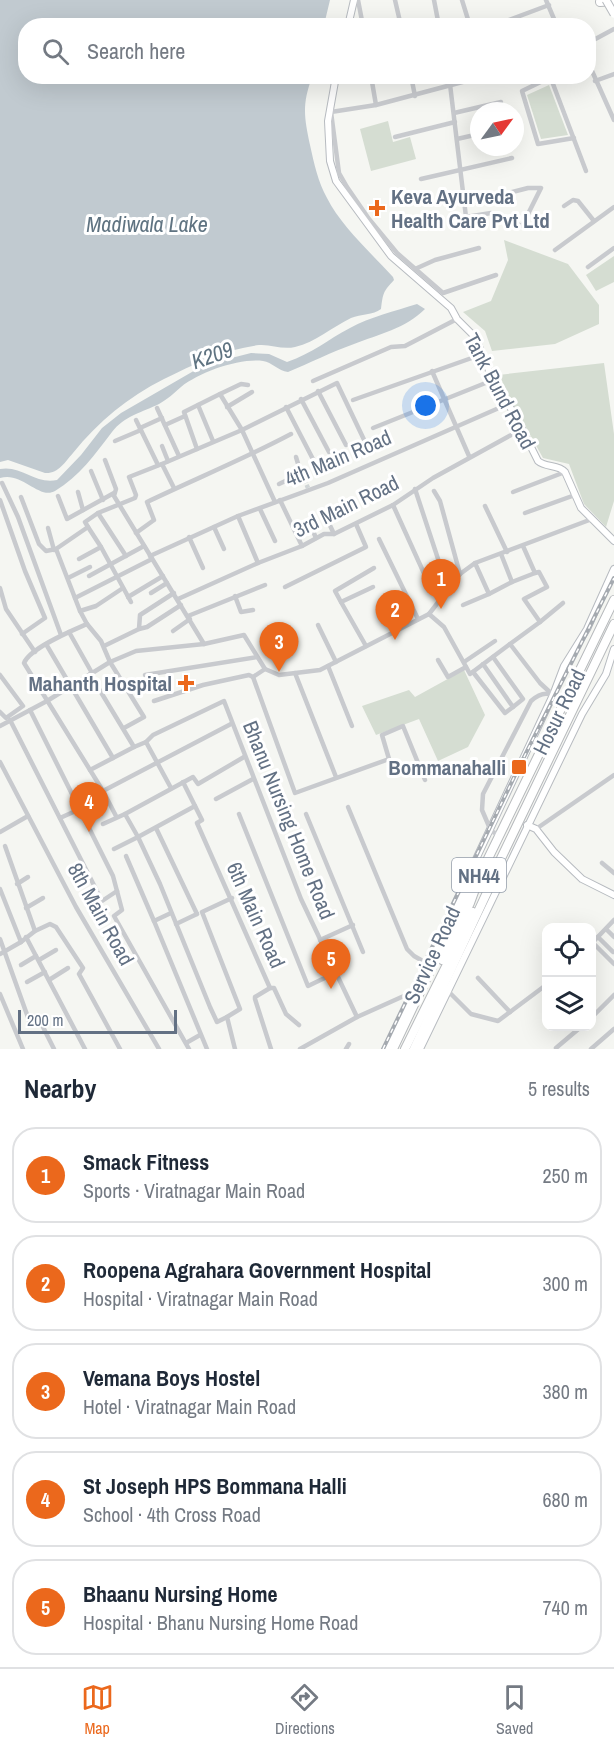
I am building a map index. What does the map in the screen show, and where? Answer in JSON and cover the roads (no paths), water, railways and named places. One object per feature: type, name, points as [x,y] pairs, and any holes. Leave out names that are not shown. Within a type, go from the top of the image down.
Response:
[{"type":"highway","points":[[602,0],[614,1]]},
{"type":"highway","name":"Hosur Road","points":[[393,1049],[468,891],[482,871],[495,833],[565,700],[614,600]]},
{"type":"highway","name":"Hosur Road","points":[[414,1049],[490,886],[493,875],[614,624]]},
{"type":"highway","points":[[405,1049],[409,1034],[470,903],[482,871]]},
{"type":"highway","points":[[398,1049],[409,1034],[493,875]]},
{"type":"main road","points":[[602,0],[614,15]]},
{"type":"street","points":[[350,18],[356,0]]},
{"type":"street","points":[[356,0],[361,18]]},
{"type":"street","points":[[395,0],[398,18]]},
{"type":"street","points":[[434,0],[437,18]]},
{"type":"street","points":[[462,0],[468,18]]},
{"type":"street","points":[[512,18],[548,3],[554,18]]},
{"type":"street","points":[[596,39],[614,29]]},
{"type":"street","points":[[596,81],[614,74]]},
{"type":"street","points":[[596,83],[614,120]]},
{"type":"street","name":"Tank Bund Road","points":[[335,84],[328,122],[329,153],[332,173],[336,181],[391,256],[451,308],[457,319],[475,337],[493,380],[538,461],[544,465],[562,468],[566,472]]},
{"type":"street","points":[[372,84],[376,105]]},
{"type":"street","points":[[413,84],[415,96]]},
{"type":"street","points":[[458,84],[376,105],[331,112],[339,173],[369,219],[397,253],[443,293],[496,275]]},
{"type":"street","points":[[536,84],[522,91],[538,144],[574,138]]},
{"type":"street","points":[[553,84],[586,171]]},
{"type":"street","points":[[451,86],[466,218],[490,213],[522,226],[541,188],[528,188],[466,204]]},
{"type":"street","points":[[454,113],[470,109]]},
{"type":"street","points":[[395,137],[455,122]]},
{"type":"street","points":[[457,139],[470,136]]},
{"type":"street","points":[[421,179],[512,158]]},
{"type":"street","points":[[564,206],[573,200],[578,201],[594,221]]},
{"type":"street","points":[[555,250],[614,207]]},
{"type":"street","points":[[415,269],[435,260],[479,248]]},
{"type":"street","points":[[588,267],[614,248]]},
{"type":"street","points":[[313,381],[391,347],[405,346],[457,319]]},
{"type":"street","points":[[353,400],[483,354]]},
{"type":"street","points":[[432,371],[469,456]]},
{"type":"street","points":[[372,428],[493,380]]},
{"type":"street","points":[[164,576],[130,599],[85,522],[98,513],[135,498],[129,477],[242,430],[337,383],[367,446]]},
{"type":"street","points":[[196,449],[184,412],[241,384],[248,385]]},
{"type":"street","points":[[318,391],[346,445]]},
{"type":"street","points":[[226,407],[252,392]]},
{"type":"street","points":[[220,394],[242,430],[252,454],[302,546]]},
{"type":"street","points":[[301,399],[329,452]]},
{"type":"street","name":"4th Main Road","points":[[75,598],[117,578],[189,537],[309,489],[508,404]]},
{"type":"street","points":[[198,405],[213,441]]},
{"type":"street","points":[[286,407],[316,465]]},
{"type":"street","points":[[157,408],[179,456]]},
{"type":"street","points":[[165,425],[185,416]]},
{"type":"street","points":[[115,441],[162,418]]},
{"type":"street","points":[[136,420],[163,463],[174,488]]},
{"type":"street","name":"3rd Main Road","points":[[178,599],[302,546],[324,534],[334,534],[393,506],[415,489],[469,456],[522,429]]},
{"type":"street","points":[[140,506],[174,488],[214,473],[291,434]]},
{"type":"street","points":[[162,446],[163,463]]},
{"type":"street","points":[[279,484],[292,477],[303,478],[296,457]]},
{"type":"street","points":[[105,460],[116,489],[114,496],[204,644]]},
{"type":"street","points":[[91,471],[103,500]]},
{"type":"street","points":[[513,492],[566,472],[581,508],[614,542]]},
{"type":"street","points":[[2,483],[18,517],[61,635]]},
{"type":"street","points":[[415,489],[442,571],[452,583]]},
{"type":"street","points":[[434,491],[440,501],[460,574]]},
{"type":"street","points":[[78,492],[83,510]]},
{"type":"street","points":[[58,496],[67,519],[114,494]]},
{"type":"street","points":[[525,513],[575,495]]},
{"type":"street","points":[[21,497],[39,544],[46,551],[55,549],[88,527]]},
{"type":"street","points":[[0,500],[25,571],[45,618],[22,634]]},
{"type":"street","points":[[136,532],[154,520],[147,502]]},
{"type":"street","points":[[393,506],[427,580],[440,599]]},
{"type":"street","points":[[485,506],[507,552]]},
{"type":"street","points":[[260,509],[275,540]]},
{"type":"street","points":[[98,513],[126,556]]},
{"type":"street","points":[[238,516],[258,563]]},
{"type":"street","points":[[326,517],[334,534]]},
{"type":"street","points":[[0,726],[13,717],[47,701],[110,662],[136,651],[204,644],[244,635],[265,669],[279,675],[320,670],[429,614],[460,574],[475,563],[592,519]]},
{"type":"street","points":[[309,524],[316,538]]},
{"type":"street","points":[[285,587],[366,547],[356,524]]},
{"type":"street","points":[[214,527],[224,549]]},
{"type":"street","points":[[48,528],[80,611],[104,646],[110,662],[144,717],[124,728]]},
{"type":"street","points":[[189,537],[202,568]]},
{"type":"street","points":[[379,539],[418,619]]},
{"type":"street","points":[[89,576],[144,546]]},
{"type":"street","points":[[523,546],[535,573]]},
{"type":"street","points":[[79,559],[101,547]]},
{"type":"street","points":[[501,554],[512,582]]},
{"type":"street","points":[[475,563],[489,594]]},
{"type":"street","points":[[68,578],[90,567]]},
{"type":"street","points":[[366,646],[335,591],[374,567]]},
{"type":"street","name":"Service Road","points":[[387,1049],[495,833],[564,666],[587,629],[614,569]]},
{"type":"street","points":[[463,605],[539,572],[547,587],[524,599],[540,622]]},
{"type":"street","points":[[151,593],[167,583]]},
{"type":"street","points":[[174,631],[189,618],[264,585]]},
{"type":"street","points":[[341,602],[373,587]]},
{"type":"street","points":[[0,588],[6,609],[35,652]]},
{"type":"street","points":[[80,611],[96,606],[123,588]]},
{"type":"street","points":[[139,629],[140,615],[174,593]]},
{"type":"street","points":[[235,596],[242,612],[253,610]]},
{"type":"street","points":[[429,614],[444,627],[470,674],[563,603]]},
{"type":"street","points":[[104,646],[147,627],[181,606]]},
{"type":"street","points":[[87,624],[46,644],[24,660],[24,663],[116,816]]},
{"type":"street","points":[[318,625],[336,662]]},
{"type":"street","points":[[69,632],[134,747]]},
{"type":"street","points":[[438,660],[448,677],[495,641]]},
{"type":"street","points":[[46,644],[113,759]]},
{"type":"street","points":[[510,644],[540,683],[553,695]]},
{"type":"street","points":[[420,1049],[582,714],[606,674],[614,649]]},
{"type":"street","points":[[145,675],[257,657]]},
{"type":"street","points":[[473,672],[505,713],[523,699],[493,657]]},
{"type":"street","points":[[483,664],[513,707]]},
{"type":"street","points":[[328,666],[352,726]]},
{"type":"street","points":[[253,677],[265,669]]},
{"type":"street","points":[[295,673],[336,777]]},
{"type":"street","points":[[0,675],[23,706],[13,717],[5,718],[0,712]]},
{"type":"street","points":[[154,700],[203,685],[249,675],[253,677]]},
{"type":"street","points":[[253,677],[294,793],[389,759]]},
{"type":"street","points":[[495,833],[482,810],[483,794],[531,701],[538,694],[553,695],[565,700]]},
{"type":"street","name":"Bhanu Nursing Home Road","points":[[146,742],[153,735],[224,701],[231,724],[302,899],[357,1017]]},
{"type":"street","points":[[30,710],[113,876],[122,910],[114,916],[189,1049]]},
{"type":"street","points":[[13,717],[102,901],[117,891]]},
{"type":"street","points":[[103,791],[231,724]]},
{"type":"street","points":[[393,768],[382,735],[403,726],[425,780]]},
{"type":"street","points":[[90,770],[146,742],[171,788]]},
{"type":"street","points":[[103,824],[193,777],[198,784],[244,757]]},
{"type":"street","name":"8th Main Road","points":[[0,762],[76,907],[159,1049]]},
{"type":"street","points":[[536,829],[614,775]]},
{"type":"street","points":[[216,799],[254,779]]},
{"type":"street","points":[[114,849],[195,806],[183,782]]},
{"type":"street","name":"6th Main Road","points":[[195,806],[202,820],[197,823],[270,988],[255,999],[272,1049]]},
{"type":"street","points":[[348,807],[407,949],[428,964]]},
{"type":"street","points":[[60,818],[80,809]]},
{"type":"street","points":[[125,814],[138,837],[217,1022],[240,1009],[199,913],[156,828]]},
{"type":"street","points":[[239,814],[308,986],[335,973]]},
{"type":"street","points":[[306,814],[363,952]]},
{"type":"street","points":[[0,831],[28,816]]},
{"type":"street","points":[[527,825],[536,829],[554,852],[582,879],[614,895]]},
{"type":"street","points":[[5,846],[34,931]]},
{"type":"street","points":[[126,856],[207,1049]]},
{"type":"street","points":[[602,863],[614,873]]},
{"type":"street","points":[[17,884],[28,877]]},
{"type":"street","points":[[0,889],[21,942]]},
{"type":"street","points":[[26,908],[43,898]]},
{"type":"street","points":[[176,924],[232,898]]},
{"type":"street","points":[[154,921],[171,913]]},
{"type":"street","points":[[613,952],[598,937],[614,920]]},
{"type":"street","points":[[3,953],[34,931],[50,924],[56,927],[83,968],[79,974],[120,1049]]},
{"type":"street","points":[[320,939],[353,925]]},
{"type":"street","points":[[606,929],[614,937]]},
{"type":"street","points":[[26,938],[83,1048]]},
{"type":"street","points":[[0,939],[3,953],[30,1023],[39,1019],[54,1049]]},
{"type":"street","points":[[596,947],[614,964]]},
{"type":"street","points":[[21,964],[56,950]]},
{"type":"street","points":[[49,980],[68,968]]},
{"type":"street","points":[[27,982],[45,972]]},
{"type":"street","points":[[478,978],[510,1012]]},
{"type":"street","points":[[270,988],[274,988],[286,1014],[299,1025]]},
{"type":"street","points":[[448,991],[471,1014],[498,1021],[542,988]]},
{"type":"street","points":[[300,1049],[357,1017],[416,990]]},
{"type":"street","points":[[0,994],[23,1049]]},
{"type":"street","points":[[596,1012],[614,995]]},
{"type":"street","points":[[227,1017],[235,1049]]},
{"type":"street","points":[[591,1049],[614,1029]]},
{"type":"street","points":[[556,1048],[576,1031]]},
{"type":"street","points":[[186,1043],[200,1035]]},
{"type":"water","name":"Madiwala Lake","points":[[0,0],[330,0],[326,18],[18,18],[18,84],[310,84],[305,103],[305,118],[310,145],[324,192],[340,219],[394,280],[384,293],[381,309],[351,318],[303,345],[286,348],[259,345],[234,350],[164,379],[115,411],[93,430],[54,472],[45,473],[8,460],[0,462]]},
{"type":"water","points":[[417,304],[425,309],[409,322],[288,372],[266,362],[253,361],[220,367],[198,376],[162,402],[122,422],[79,472],[55,491],[43,492],[16,478],[0,478],[0,469],[8,469],[42,480],[57,480],[102,428],[121,413],[204,365],[251,353],[269,354],[287,362],[358,324]]},
{"type":"tunnel","points":[[304,479],[308,488]]},
{"type":"railway","points":[[383,1049],[519,767],[614,578]]},
{"type":"place","name":"Keva Ayurveda Health Care Pvt Ltd","points":[[377,208]]},
{"type":"place","name":"Smack Fitness","points":[[441,609]]},
{"type":"place","name":"Roopena Agrahara Government Hospital","points":[[395,640]]},
{"type":"place","name":"Vemana Boys Hostel","points":[[279,672]]},
{"type":"place","name":"Mahanth Hospital","points":[[186,683]]},
{"type":"place","name":"Bommanahalli","points":[[519,767]]},
{"type":"place","name":"St Joseph HPS Bommana Halli","points":[[89,832]]},
{"type":"place","name":"Bhaanu Nursing Home","points":[[331,989]]},
{"type":"water label","name":"K209","points":[[212,355]]}]
